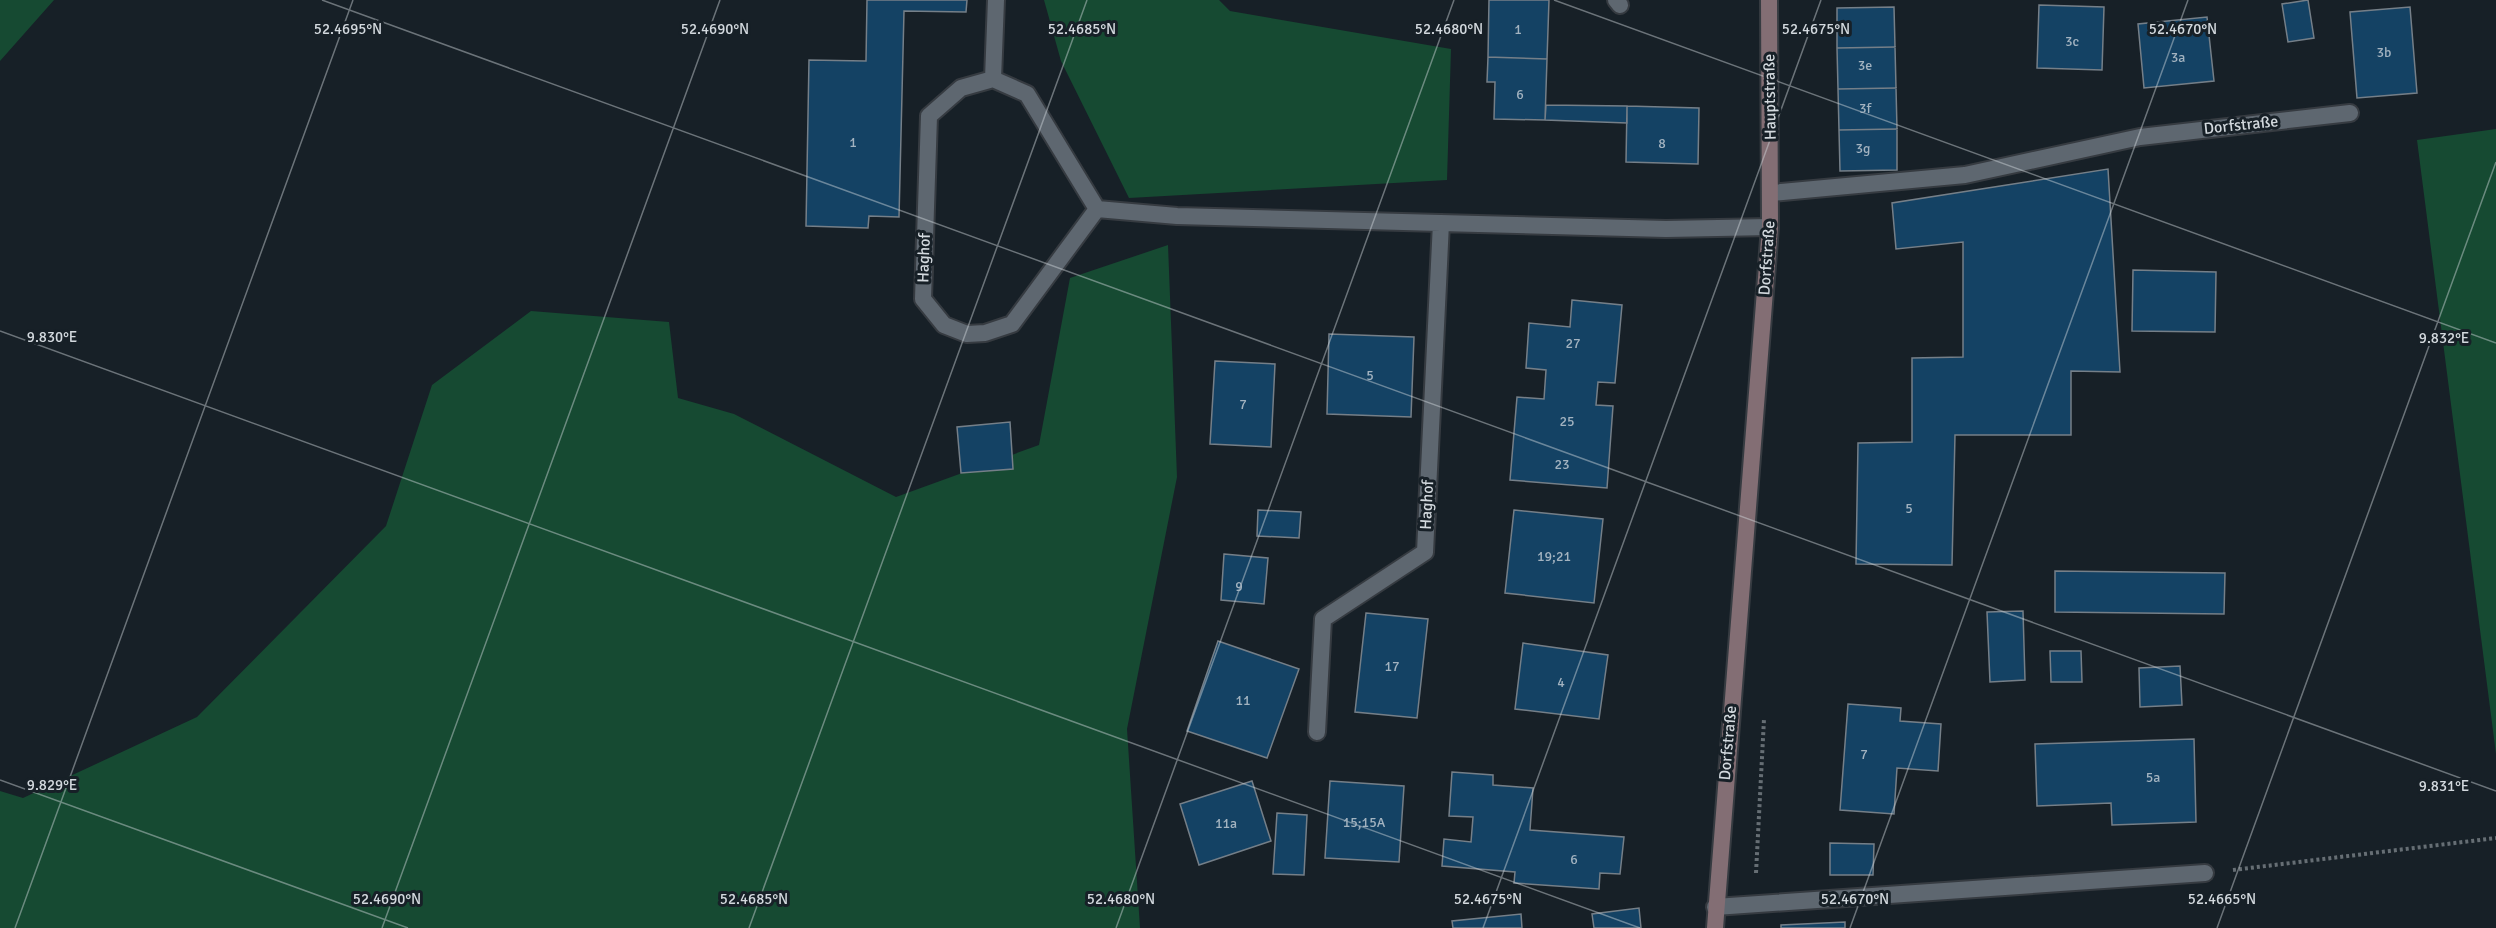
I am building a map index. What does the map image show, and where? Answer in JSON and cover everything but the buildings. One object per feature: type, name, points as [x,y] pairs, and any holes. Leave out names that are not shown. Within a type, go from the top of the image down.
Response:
[{"type":"main road","name":"Hauptstraße","points":[[1769,0],[1771,193]]},
{"type":"main road","name":"Dorfstraße","points":[[1715,928],[1771,193]]},
{"type":"lane","points":[[996,0],[993,79],[1027,93],[1097,209],[1177,216],[1666,229],[1770,227]]},
{"type":"lane","name":"Haghof","points":[[993,79],[961,88],[929,116],[923,299],[944,325],[967,334],[985,333],[1012,324],[1097,209]]},
{"type":"lane","name":"Dorfstraße","points":[[1771,193],[1965,175],[2140,137],[2350,113]]},
{"type":"lane","name":"Haghof","points":[[1317,732],[1323,619],[1425,552],[1441,223]]},
{"type":"lane","points":[[1715,906],[2205,873]]},
{"type":"path","points":[[2205,873],[2496,838]]},
{"type":"green space","points":[[0,0],[54,0],[0,61]]},
{"type":"green space","points":[[1044,0],[1219,0],[1230,11],[1451,49],[1447,180],[1129,198],[1061,61]]},
{"type":"green space","points":[[2496,129],[2496,754],[2417,140]]},
{"type":"green space","points":[[1168,245],[1177,477],[1127,729],[1140,928],[0,928],[0,791],[23,798],[197,717],[386,526],[432,385],[531,311],[669,322],[678,398],[734,414],[896,497],[1039,445],[1070,278]]}]
